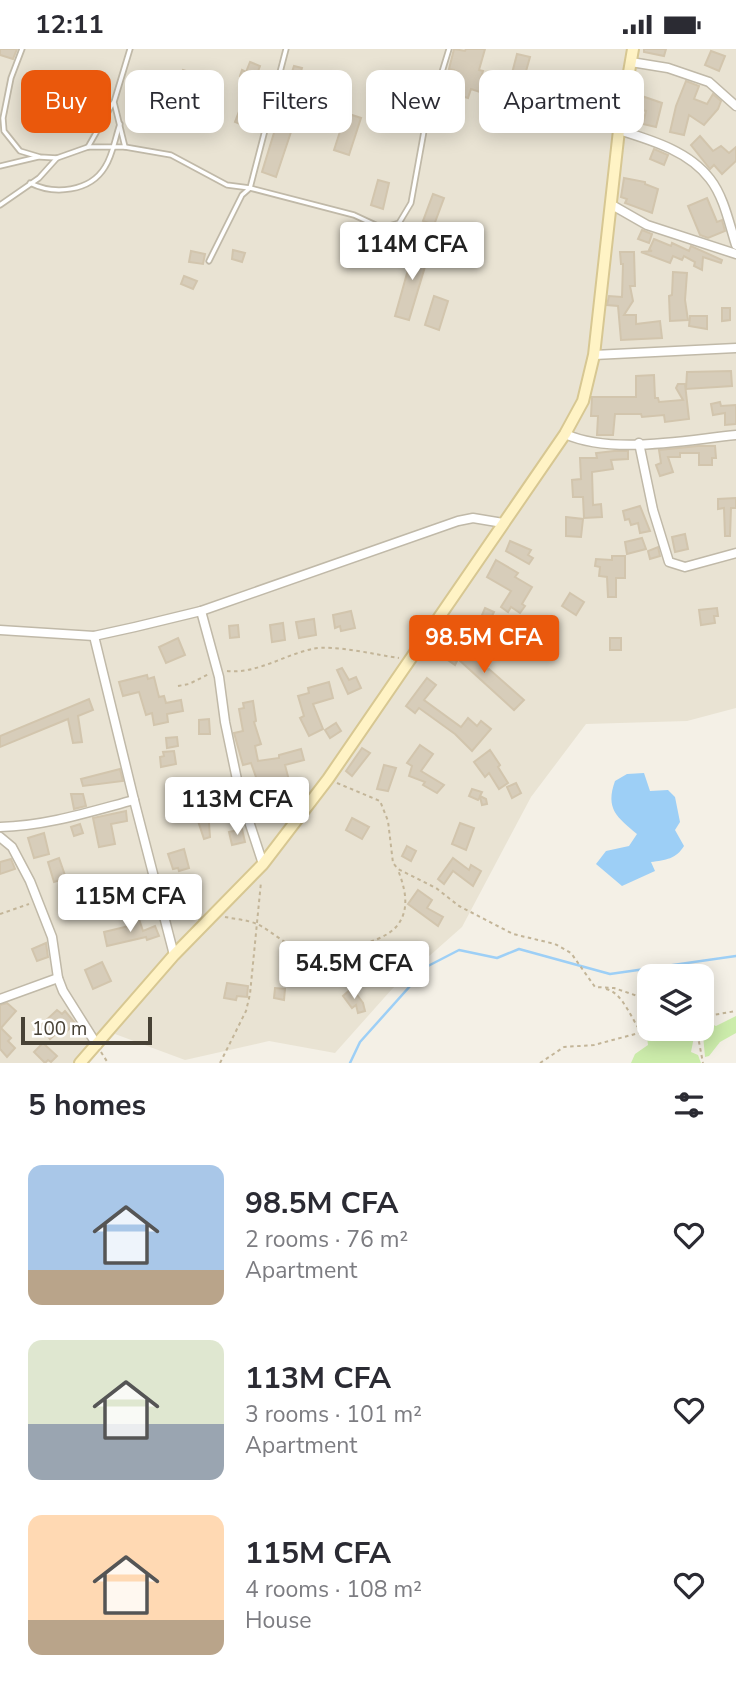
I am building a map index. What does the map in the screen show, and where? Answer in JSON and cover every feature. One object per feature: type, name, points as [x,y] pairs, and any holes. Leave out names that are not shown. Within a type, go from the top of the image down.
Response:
[{"type":"main road","points":[[630,70],[634,49]]},
{"type":"main road","points":[[80,1063],[174,955],[263,863],[328,779],[565,433],[583,401],[594,355],[619,133]]},
{"type":"street","points":[[631,62],[668,68],[709,82],[736,106]]},
{"type":"street","points":[[629,133],[656,141],[694,162],[711,180],[724,207],[736,245]]},
{"type":"street","points":[[612,205],[647,225],[736,254]]},
{"type":"street","points":[[594,355],[736,348]]},
{"type":"street","points":[[565,433],[596,444],[736,435]]},
{"type":"street","points":[[639,443],[653,510],[669,562],[685,567],[736,553]]},
{"type":"street","points":[[0,630],[94,636],[201,611],[458,521],[473,518],[503,523]]},
{"type":"street","points":[[201,611],[217,670],[240,795],[263,863]]},
{"type":"street","points":[[94,636],[174,955]]},
{"type":"street","points":[[0,827],[28,826],[53,821],[134,800]]},
{"type":"street","points":[[0,837],[12,847],[38,900],[52,937],[58,978],[68,1001],[97,1045]]},
{"type":"street","points":[[0,999],[58,978]]},
{"type":"lane","points":[[22,49],[11,78],[3,118],[4,131],[20,151],[40,157],[58,158]]},
{"type":"lane","points":[[88,146],[114,102],[130,49]]},
{"type":"lane","points":[[209,261],[242,195],[250,188],[286,49]]},
{"type":"lane","points":[[0,205],[39,178],[58,158],[88,146],[113,146],[171,155],[227,185],[250,188],[354,215],[382,228],[399,223],[411,203],[424,131],[449,49]]},
{"type":"lane","points":[[114,102],[125,147]]},
{"type":"lane","points":[[30,183],[39,187],[71,190],[97,178],[107,165],[120,124]]},
{"type":"lane","points":[[0,166],[40,157]]},
{"type":"path","points":[[178,686],[189,684],[217,670],[239,672],[313,648],[411,659]]},
{"type":"path","points":[[213,915],[256,923],[288,944],[302,949],[347,948],[378,938],[397,926],[405,908],[406,891],[393,863],[388,821],[380,801],[328,779]]},
{"type":"path","points":[[220,1063],[246,1011],[250,994],[263,863]]},
{"type":"path","points":[[398,869],[436,888],[459,906],[513,934],[555,944],[571,953],[595,987],[612,990],[619,996],[637,1026]]},
{"type":"path","points":[[0,914],[38,900]]},
{"type":"path","points":[[601,988],[637,995]]},
{"type":"path","points":[[714,1015],[736,1011]]},
{"type":"path","points":[[540,1063],[564,1047],[594,1045],[637,1034]]},
{"type":"path","points":[[698,1041],[704,1063]]},
{"type":"path","points":[[97,1045],[107,1063]]},
{"type":"shaded area","points":[[0,49],[736,49],[736,708],[687,721],[586,724],[531,797],[462,927],[392,989],[335,1053],[269,1041],[185,1060],[115,1034],[89,1063],[0,1063]]},
{"type":"green space","points":[[736,1016],[736,1033],[720,1042],[709,1056],[705,1057],[704,1041],[714,1041],[714,1025]]},
{"type":"green space","points":[[648,1041],[693,1041],[691,1052],[698,1055],[701,1063],[631,1063],[635,1054],[648,1045]]},
{"type":"water","points":[[644,773],[650,791],[668,790],[675,797],[680,822],[675,830],[684,846],[674,856],[651,862],[655,871],[622,886],[596,864],[606,851],[629,846],[637,834],[615,812],[611,799],[615,781],[627,774]]},
{"type":"building","points":[[0,49],[17,49],[13,59],[0,55]]},
{"type":"building","points":[[454,49],[485,49],[479,70],[479,92],[471,89],[468,98],[465,97],[465,70],[449,69]]},
{"type":"building","points":[[644,49],[666,49],[664,56],[644,52]]},
{"type":"building","points":[[711,51],[725,56],[719,71],[705,65]]},
{"type":"building","points":[[517,54],[530,57],[526,70],[513,70]]},
{"type":"building","points":[[250,62],[260,66],[258,70],[247,70]]},
{"type":"building","points":[[686,81],[699,86],[694,99],[707,104],[713,94],[721,101],[718,109],[704,125],[689,115],[684,135],[670,132]]},
{"type":"building","points":[[644,97],[662,103],[656,127],[644,124]]},
{"type":"building","points":[[352,115],[361,118],[349,155],[334,150],[340,133],[352,133]]},
{"type":"building","points":[[274,133],[291,133],[276,177],[262,172]]},
{"type":"building","points":[[700,136],[713,151],[721,146],[729,153],[736,147],[736,161],[722,174],[714,165],[710,169],[691,145]]},
{"type":"building","points":[[654,149],[668,155],[664,165],[650,159]]},
{"type":"building","points":[[624,178],[645,182],[658,189],[652,213],[625,203],[627,199],[621,197]]},
{"type":"building","points":[[378,180],[389,183],[383,209],[371,205]]},
{"type":"building","points":[[433,194],[444,198],[434,225],[423,221]]},
{"type":"building","points":[[707,198],[717,222],[722,220],[725,231],[708,238],[700,235],[688,206]]},
{"type":"building","points":[[642,230],[652,234],[649,243],[638,239]]},
{"type":"building","points":[[363,232],[374,235],[367,262],[356,258]]},
{"type":"building","points":[[654,239],[689,251],[691,246],[722,260],[721,263],[703,257],[702,270],[684,256],[682,260],[673,256],[670,263],[641,252],[652,251],[649,250]]},
{"type":"building","points":[[415,245],[430,250],[409,320],[395,316]]},
{"type":"building","points":[[233,250],[245,253],[242,262],[232,259]]},
{"type":"building","points":[[191,251],[205,254],[203,264],[189,262]]},
{"type":"building","points":[[620,252],[634,252],[635,286],[630,286],[633,301],[624,315],[636,315],[636,324],[660,321],[662,338],[621,340],[618,306],[607,305],[609,296],[622,297],[623,264]]},
{"type":"building","points":[[673,272],[687,273],[685,300],[688,320],[670,321],[669,296],[672,295]]},
{"type":"building","points":[[184,276],[197,281],[193,289],[181,284]]},
{"type":"building","points":[[434,296],[448,301],[439,330],[425,325]]},
{"type":"building","points":[[722,308],[730,308],[730,320],[722,321]]},
{"type":"building","points":[[690,316],[707,316],[707,329],[689,326]]},
{"type":"building","points":[[731,371],[732,386],[686,389],[687,372]]},
{"type":"building","points":[[654,375],[655,398],[658,398],[659,402],[683,400],[676,388],[678,384],[685,384],[689,419],[665,422],[664,415],[642,417],[641,414],[615,414],[613,435],[597,435],[598,416],[591,416],[592,397],[636,397],[636,376]]},
{"type":"building","points":[[720,402],[721,406],[736,405],[736,424],[725,425],[725,413],[713,415],[711,404]]},
{"type":"building","points":[[715,446],[716,458],[712,458],[712,465],[699,465],[699,453],[680,453],[680,457],[668,457],[673,472],[660,476],[656,465],[661,463],[659,450]]},
{"type":"building","points":[[628,451],[628,459],[611,460],[613,469],[592,472],[593,505],[601,504],[602,517],[584,518],[583,497],[573,497],[572,480],[581,479],[580,458],[597,458],[596,453]]},
{"type":"building","points":[[736,498],[736,508],[731,508],[730,536],[725,536],[724,508],[718,509],[718,499]]},
{"type":"building","points":[[640,506],[650,531],[640,533],[638,523],[631,525],[629,519],[625,520],[623,511]]},
{"type":"building","points":[[566,517],[583,519],[581,537],[566,536]]},
{"type":"building","points":[[685,534],[688,549],[675,552],[672,537]]},
{"type":"building","points":[[642,538],[646,549],[627,554],[625,542]]},
{"type":"building","points":[[510,541],[531,550],[528,555],[533,558],[529,564],[506,551]]},
{"type":"building","points":[[658,547],[660,556],[650,559],[648,551]]},
{"type":"building","points":[[612,556],[625,556],[625,578],[616,578],[616,597],[608,597],[607,577],[599,576],[600,567],[595,566],[596,559],[612,560]]},
{"type":"building","points":[[496,560],[518,573],[515,577],[532,587],[520,613],[511,607],[508,612],[501,607],[511,591],[487,577]]},
{"type":"building","points":[[570,593],[584,602],[576,615],[562,606]]},
{"type":"building","points":[[485,608],[494,612],[487,626],[479,622]]},
{"type":"building","points":[[717,608],[715,623],[701,625],[699,610]]},
{"type":"building","points":[[351,611],[355,628],[341,631],[340,626],[335,628],[333,615]]},
{"type":"building","points":[[314,619],[316,635],[299,638],[296,622]]},
{"type":"building","points":[[283,623],[285,640],[272,642],[270,625]]},
{"type":"building","points":[[238,625],[239,637],[230,638],[229,626]]},
{"type":"building","points":[[178,638],[185,655],[166,663],[159,647]]},
{"type":"building","points":[[610,638],[621,638],[621,650],[610,650]]},
{"type":"building","points":[[451,643],[489,669],[524,700],[514,710],[458,659],[455,665],[442,656]]},
{"type":"building","points":[[342,668],[349,680],[356,677],[361,688],[348,694],[337,670]]},
{"type":"building","points":[[147,675],[148,679],[154,677],[159,697],[164,696],[166,703],[181,700],[183,711],[167,714],[168,722],[154,725],[152,713],[146,715],[139,692],[123,696],[119,682]]},
{"type":"building","points":[[427,678],[436,685],[424,700],[461,727],[468,718],[477,726],[481,721],[491,729],[472,751],[455,734],[419,708],[415,713],[406,706]]},
{"type":"building","points":[[329,682],[333,698],[313,704],[323,729],[309,736],[300,718],[304,716],[298,696],[309,693],[308,688]]},
{"type":"building","points":[[89,699],[93,710],[78,716],[82,742],[73,743],[68,719],[0,747],[0,736]]},
{"type":"building","points":[[253,701],[254,722],[261,744],[255,746],[258,761],[279,758],[279,755],[301,749],[304,760],[285,765],[291,788],[258,795],[257,791],[248,793],[246,786],[256,784],[257,780],[251,763],[243,765],[234,733],[243,731],[239,709],[244,708],[243,703]]},
{"type":"building","points":[[209,719],[210,734],[199,734],[199,720]]},
{"type":"building","points":[[336,723],[341,731],[330,738],[325,730]]},
{"type":"building","points":[[177,737],[178,746],[167,748],[166,738]]},
{"type":"building","points":[[420,745],[433,754],[421,771],[444,785],[437,793],[423,785],[425,782],[409,776],[412,766],[407,763]]},
{"type":"building","points":[[362,748],[370,753],[352,776],[346,771]]},
{"type":"building","points":[[490,750],[508,783],[499,789],[489,773],[485,777],[474,762]]},
{"type":"building","points":[[174,751],[176,764],[161,767],[160,757],[164,756],[163,752]]},
{"type":"building","points":[[384,765],[396,768],[388,791],[377,789]]},
{"type":"building","points":[[120,769],[123,781],[83,786],[81,779]]},
{"type":"building","points":[[516,783],[521,793],[512,798],[507,787]]},
{"type":"building","points":[[472,789],[482,792],[480,796],[486,799],[487,804],[482,805],[480,797],[478,800],[469,796]]},
{"type":"building","points":[[71,794],[83,794],[86,806],[74,809]]},
{"type":"building","points":[[208,809],[210,837],[204,839],[195,812]]},
{"type":"building","points":[[126,811],[127,821],[111,824],[115,844],[99,847],[93,818]]},
{"type":"building","points":[[352,818],[369,827],[362,839],[346,830]]},
{"type":"building","points":[[460,823],[474,828],[466,850],[452,844]]},
{"type":"building","points":[[80,824],[83,833],[74,836],[71,827]]},
{"type":"building","points":[[242,829],[245,842],[232,845],[229,832]]},
{"type":"building","points":[[44,833],[49,854],[34,858],[28,838]]},
{"type":"building","points":[[407,846],[416,851],[411,861],[402,856]]},
{"type":"building","points":[[184,849],[189,868],[179,871],[178,868],[173,869],[168,854]]},
{"type":"building","points":[[59,858],[66,878],[54,882],[48,862]]},
{"type":"building","points":[[453,858],[469,870],[471,865],[481,871],[473,886],[453,871],[444,884],[438,879]]},
{"type":"building","points":[[11,859],[15,869],[0,874],[0,862]]},
{"type":"building","points":[[109,881],[112,894],[98,897],[95,884]]},
{"type":"building","points":[[186,883],[192,895],[176,903],[170,891]]},
{"type":"building","points":[[418,890],[432,900],[427,908],[443,917],[438,926],[408,904]]},
{"type":"building","points":[[139,919],[143,931],[155,926],[159,936],[107,946],[104,932],[129,926],[128,923]]},
{"type":"building","points":[[46,943],[48,957],[37,961],[32,949]]},
{"type":"building","points":[[102,962],[111,981],[93,989],[85,970]]},
{"type":"building","points":[[227,983],[248,986],[247,997],[237,996],[236,1000],[224,998]]},
{"type":"building","points":[[275,988],[285,989],[284,1000],[274,998]]},
{"type":"building","points":[[352,988],[363,1003],[365,1011],[358,1013],[356,1005],[352,1008],[343,996]]},
{"type":"building","points":[[7,1003],[16,1011],[1,1028],[11,1038],[8,1041],[15,1048],[7,1057],[0,1049],[0,1005]]},
{"type":"building","points":[[57,1010],[62,1014],[65,1011],[75,1023],[63,1035],[59,1031],[50,1039],[40,1026]]},
{"type":"building","points":[[43,1043],[57,1056],[51,1062],[48,1060],[45,1063],[34,1052]]},
{"type":"waterway","points":[[350,1063],[360,1042],[428,966],[459,950],[497,958],[519,949],[610,974],[736,956]]}]
